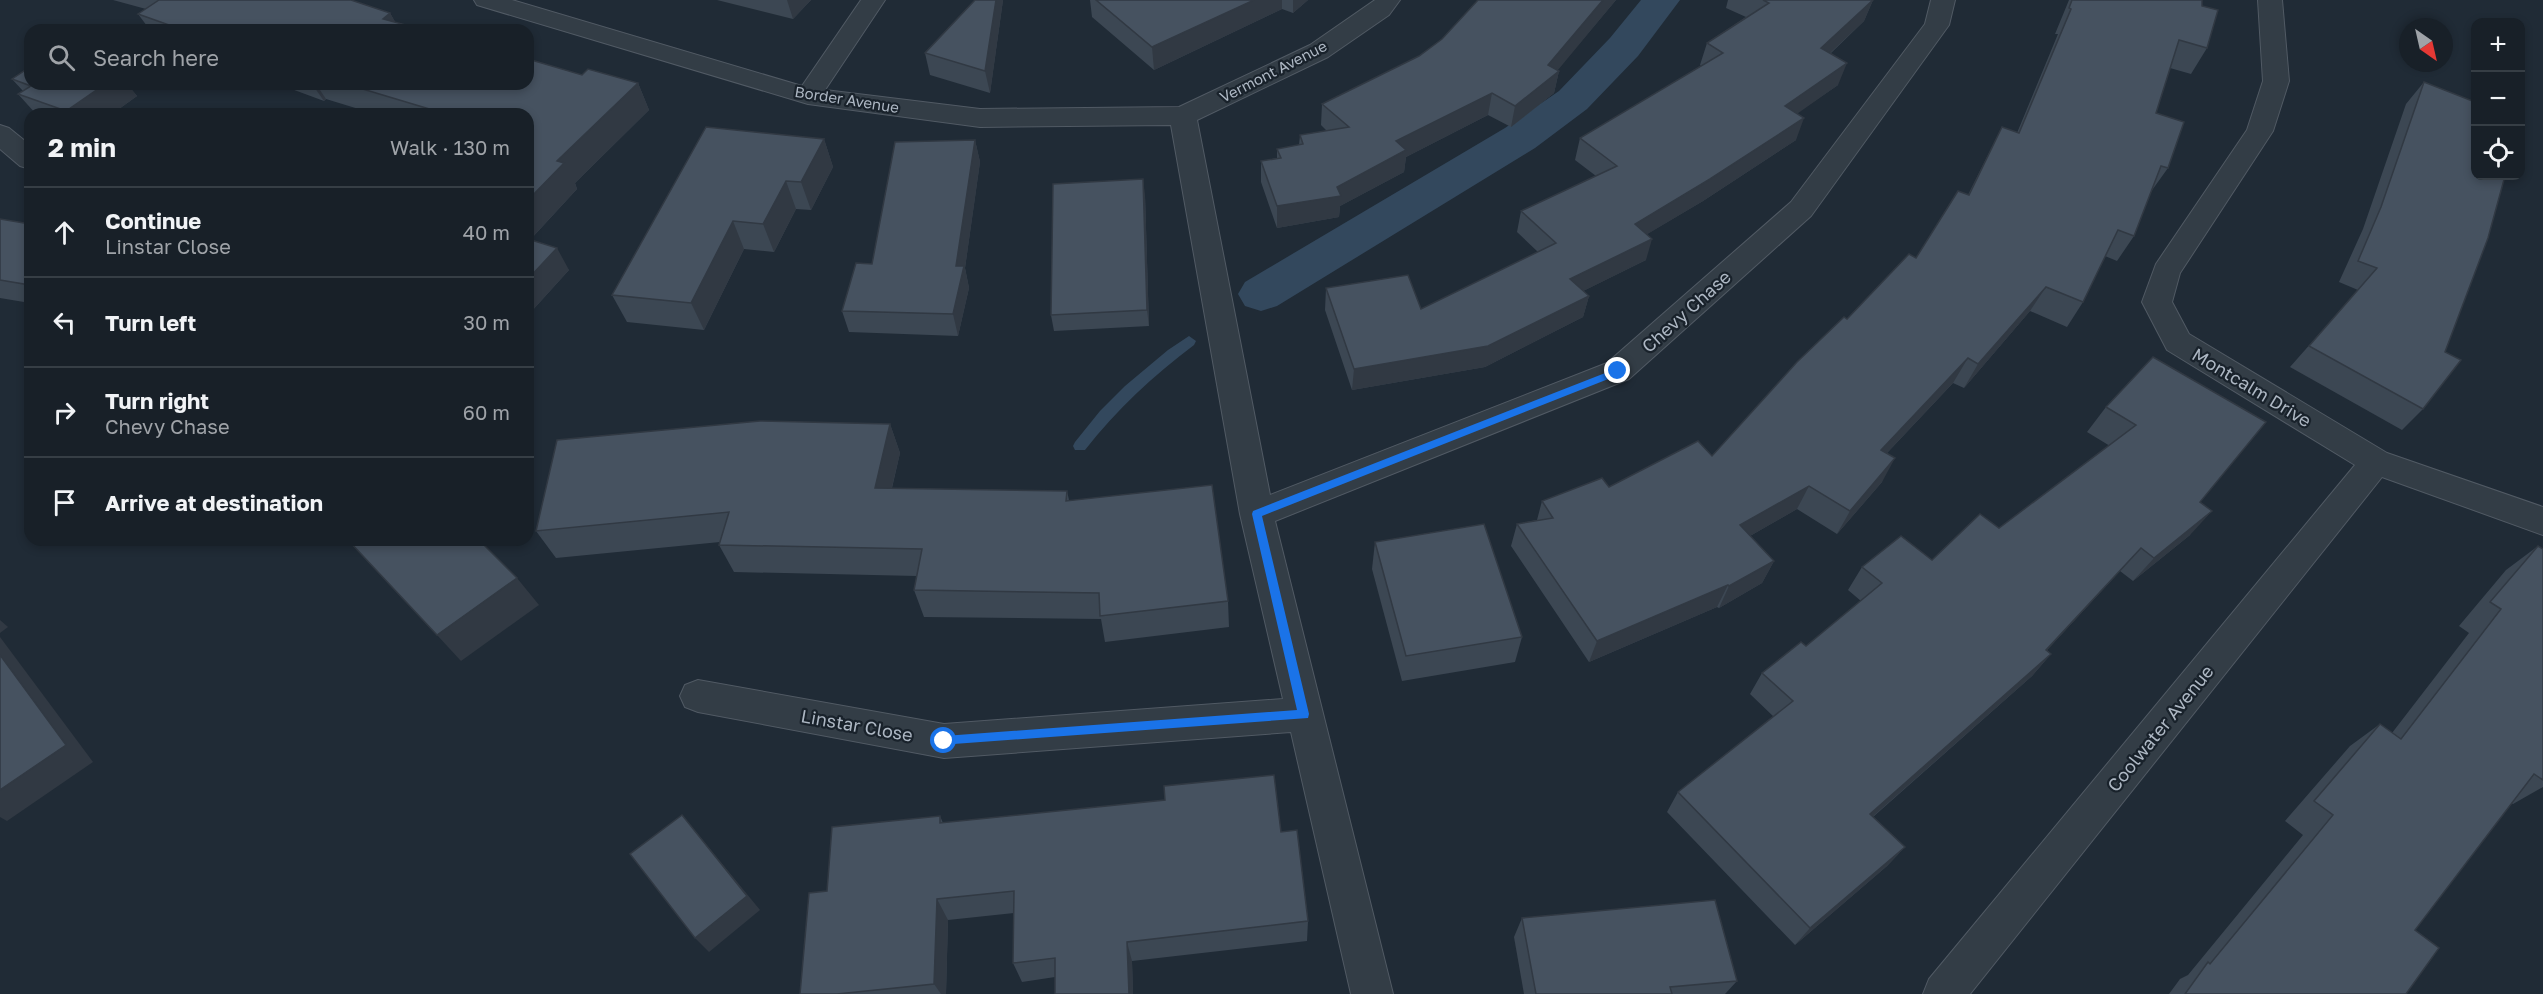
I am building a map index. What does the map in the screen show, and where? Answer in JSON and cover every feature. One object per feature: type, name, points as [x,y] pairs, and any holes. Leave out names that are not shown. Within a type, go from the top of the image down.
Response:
[{"type":"street","name":"Border Avenue","points":[[486,0],[808,96],[980,118],[1183,116]]},
{"type":"street","points":[[808,96],[873,0]]},
{"type":"street","name":"Vermont Avenue","points":[[1183,116],[1319,51],[1380,10],[1389,0]]},
{"type":"street","name":"Chevy Chase","points":[[1257,514],[1618,371],[1801,209],[1937,25],[1943,0]]},
{"type":"street","name":"Montcalm Drive","points":[[2270,0],[2274,20],[2276,81],[2260,131],[2166,271],[2157,302],[2178,342],[2376,462],[2543,521]]},
{"type":"street","points":[[1183,116],[1257,514],[1372,994]]},
{"type":"street","points":[[0,134],[24,155]]},
{"type":"street","name":"Coolwater Avenue","points":[[1944,994],[2376,462]]},
{"type":"street","name":"Linstar Close","points":[[698,696],[944,741],[1304,714]]},
{"type":"building","points":[[159,0],[351,0],[390,13],[383,19],[402,24],[166,24],[138,14]]},
{"type":"building","points":[[975,0],[996,0],[985,71],[925,53]]},
{"type":"building","points":[[1096,0],[1254,0],[1152,47]]},
{"type":"building","points":[[1478,0],[1603,0],[1548,65],[1559,71],[1515,106],[1492,93],[1396,141],[1406,150],[1337,187],[1341,196],[1277,206],[1261,161],[1281,158],[1277,149],[1303,144],[1300,135],[1349,127],[1322,104],[1419,56],[1442,39]]},
{"type":"building","points":[[1763,0],[1873,0],[1821,48],[1847,63],[1785,106],[1804,118],[1635,224],[1652,239],[1570,279],[1589,296],[1488,346],[1354,369],[1326,288],[1408,275],[1421,309],[1556,243],[1521,211],[1617,166],[1580,138],[1723,53],[1707,43],[1769,3]]},
{"type":"building","points":[[2072,0],[2202,0],[2202,6],[2218,10],[2207,48],[2179,40],[2156,113],[2184,122],[2168,168],[2161,166],[2134,236],[2118,230],[2083,302],[2046,287],[1978,364],[1968,358],[1881,450],[1895,458],[1850,511],[1809,486],[1740,525],[1774,561],[1729,586],[1597,641],[1517,524],[1553,518],[1542,501],[1602,478],[1609,487],[1698,441],[1712,456],[1797,362],[1844,317],[1847,319],[1909,254],[1916,258],[1958,191],[1969,195],[2002,127],[2019,133],[2071,9],[2069,8]]},
{"type":"building","points":[[534,61],[582,75],[588,69],[638,83],[557,161],[564,163],[534,194],[534,108],[426,108],[366,90],[534,90]]},
{"type":"building","points":[[24,71],[24,83],[12,79]]},
{"type":"building","points":[[2424,82],[2471,100],[2471,180],[2504,180],[2488,238],[2445,352],[2461,360],[2423,409],[2309,346],[2377,268],[2358,261],[2381,207]]},
{"type":"building","points":[[24,90],[96,90],[70,108],[58,108],[18,94]]},
{"type":"building","points":[[706,127],[824,139],[801,182],[786,181],[763,224],[733,221],[691,303],[612,295]]},
{"type":"building","points":[[975,140],[956,266],[964,266],[953,314],[842,311],[856,263],[872,264],[895,142]]},
{"type":"building","points":[[1143,179],[1147,310],[1051,315],[1053,184]]},
{"type":"building","points":[[0,219],[24,223],[24,284],[0,280]]},
{"type":"building","points":[[534,241],[557,248],[534,273]]},
{"type":"building","points":[[2153,357],[2266,422],[2200,502],[2212,511],[2154,558],[2141,548],[2046,650],[2051,654],[1870,814],[1905,847],[1810,928],[1678,792],[1793,701],[1762,673],[1801,642],[1806,646],[1882,583],[1862,567],[1901,536],[1932,560],[1980,514],[1999,528],[2136,425],[2106,407]]},
{"type":"building","points":[[760,421],[890,424],[875,488],[1067,491],[1066,501],[1212,485],[1228,601],[1100,616],[1099,593],[914,590],[922,549],[719,545],[729,512],[536,531],[557,440]]},
{"type":"building","points":[[1484,524],[1522,637],[1406,656],[1375,542]]},
{"type":"building","points":[[354,546],[485,546],[517,578],[437,635]]},
{"type":"building","points":[[2538,546],[2543,549],[2543,780],[2534,774],[2415,930],[2439,948],[2406,994],[2185,994],[2208,962],[2210,964],[2333,815],[2314,801],[2380,724],[2401,739],[2501,609],[2490,602]]},
{"type":"building","points":[[0,655],[66,745],[0,790]]},
{"type":"building","points":[[1274,775],[1281,832],[1297,830],[1308,921],[1127,942],[1129,994],[1055,994],[1055,958],[1013,963],[1014,891],[937,899],[934,984],[837,994],[800,994],[809,893],[827,891],[832,827],[940,816],[940,823],[1165,800],[1164,786]]},
{"type":"building","points":[[682,815],[747,896],[695,938],[630,854]]},
{"type":"building","points":[[1715,900],[1737,981],[1670,987],[1672,994],[1536,994],[1522,918]]},
{"type":"waterway","points":[[1261,294],[1520,138],[1573,100],[1624,47],[1661,0]]},
{"type":"waterway","points":[[1080,446],[1130,389],[1189,341]]},
{"type":"route","points":[[944,741],[1304,714],[1257,514],[1618,371]]}]
